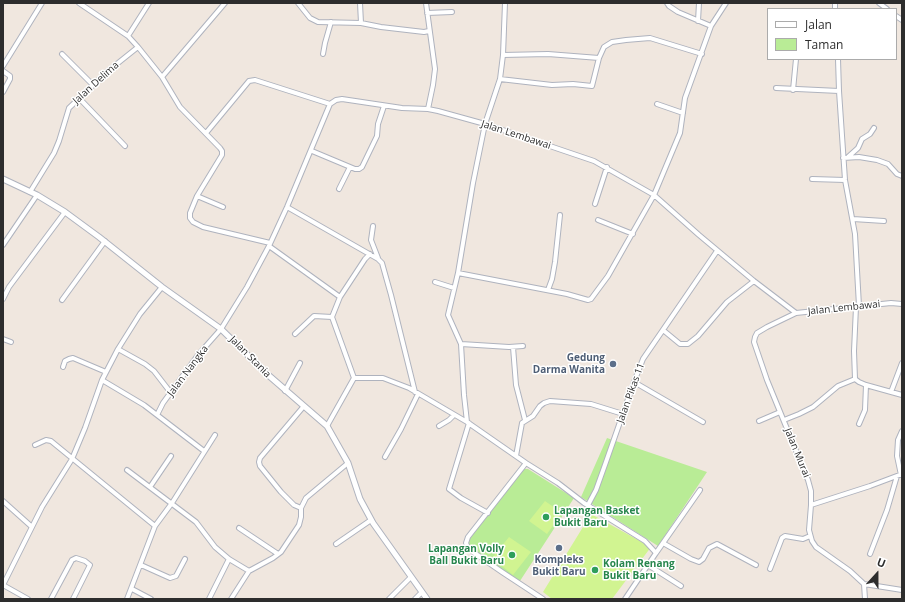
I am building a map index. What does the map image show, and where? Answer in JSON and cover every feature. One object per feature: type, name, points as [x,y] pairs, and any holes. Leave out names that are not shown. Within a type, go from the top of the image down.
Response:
[{"type":"street","points":[[3,66],[42,3]]},
{"type":"street","points":[[128,36],[148,3]]},
{"type":"street","points":[[162,77],[224,3]]},
{"type":"street","points":[[298,3],[310,18],[318,22],[361,23],[396,29],[424,32],[429,31]]},
{"type":"street","points":[[360,3],[361,23]]},
{"type":"street","points":[[426,3],[434,69],[433,85],[428,109]]},
{"type":"street","points":[[488,513],[461,498],[449,489],[468,423],[464,395],[461,344],[448,316],[458,273],[473,183],[485,124],[500,79],[503,55],[505,3]]},
{"type":"street","points":[[667,3],[678,12],[711,26]]},
{"type":"street","points":[[698,21],[699,3]]},
{"type":"street","points":[[458,273],[548,290],[590,300],[608,276],[654,195],[680,133],[685,98],[711,26],[726,3]]},
{"type":"street","points":[[81,4],[128,36],[138,46],[162,77],[180,107],[222,151],[222,155],[197,196],[190,214],[190,218],[193,222],[270,244],[340,297]]},
{"type":"street","points":[[427,13],[452,12]]},
{"type":"street","points":[[323,54],[331,22]]},
{"type":"street","points":[[500,79],[592,86],[601,50],[606,44],[634,39],[650,38],[702,54]]},
{"type":"street","name":"Jalan Delima","points":[[30,192],[54,153],[69,108],[138,46]]},
{"type":"street","points":[[62,54],[93,85]]},
{"type":"street","points":[[503,55],[548,54],[599,58]]},
{"type":"street","points":[[793,90],[796,60]]},
{"type":"street","points":[[838,60],[839,92],[846,158],[845,180],[853,219],[856,254],[857,307],[854,351],[855,379]]},
{"type":"street","points":[[3,71],[10,76],[10,79],[3,92]]},
{"type":"street","points":[[206,133],[249,81],[255,80],[330,104],[312,151],[270,244],[247,287],[221,329]]},
{"type":"street","points":[[776,88],[839,92]]},
{"type":"street","points":[[79,98],[125,146]]},
{"type":"street","name":"Jalan Lembawai","points":[[330,104],[336,100],[342,99],[384,106],[428,109],[485,124],[582,156],[607,167],[654,195],[717,251],[796,313],[895,303],[902,304]]},
{"type":"street","points":[[657,104],[683,113]]},
{"type":"street","points":[[312,151],[355,169],[359,169],[362,167],[377,136],[378,124],[384,106]]},
{"type":"street","points":[[846,158],[858,148],[863,138],[870,134],[874,128]]},
{"type":"street","points":[[846,158],[869,159],[888,164],[897,174],[902,176]]},
{"type":"street","points":[[339,189],[350,167]]},
{"type":"street","points":[[595,204],[607,167]]},
{"type":"street","name":"Jalan Stania","points":[[3,179],[37,195],[65,212],[105,241],[162,287],[221,329],[285,391],[327,426],[348,463],[360,499],[371,520],[427,599]]},
{"type":"street","points":[[812,179],[845,180]]},
{"type":"street","points":[[3,245],[37,195]]},
{"type":"street","points":[[197,196],[223,208]]},
{"type":"street","points":[[287,207],[378,258]]},
{"type":"street","points":[[3,299],[9,287],[65,212]]},
{"type":"street","points":[[548,290],[552,279],[555,262],[560,215]]},
{"type":"street","points":[[853,219],[884,221]]},
{"type":"street","points":[[598,220],[633,234]]},
{"type":"street","points":[[373,226],[371,240],[378,258],[382,263],[417,393],[401,429],[385,457]]},
{"type":"street","points":[[62,300],[105,241]]},
{"type":"street","name":"Jalan Pikas 11","points":[[588,505],[601,476],[643,359],[717,251]]},
{"type":"street","points":[[327,426],[354,378],[332,317],[340,297],[365,259],[370,254]]},
{"type":"street","points":[[663,330],[680,344],[688,344],[698,336],[727,302],[754,281]]},
{"type":"street","points":[[435,282],[454,288]]},
{"type":"street","points":[[28,599],[3,585],[32,527],[72,459],[102,380],[118,349],[140,314],[162,287]]},
{"type":"street","name":"Jalan Murai","points":[[796,313],[767,326],[757,333],[754,342],[767,380],[808,480],[811,491],[809,525],[810,536]]},
{"type":"street","points":[[294,334],[314,316],[332,317]]},
{"type":"street","name":"Jalan Nangka","points":[[157,415],[198,356],[221,329]]},
{"type":"street","points":[[3,339],[11,342]]},
{"type":"street","points":[[461,344],[513,347],[523,346]]},
{"type":"street","points":[[513,347],[516,385],[525,420]]},
{"type":"street","points":[[118,349],[145,364],[154,371],[171,393]]},
{"type":"street","points":[[63,367],[65,361],[73,358],[106,372]]},
{"type":"street","points":[[285,391],[300,363]]},
{"type":"street","points":[[891,392],[902,363]]},
{"type":"street","points":[[354,378],[383,378],[398,383],[417,393],[468,423],[526,464],[558,483],[593,509],[622,525],[645,541],[656,553]]},
{"type":"street","points":[[855,379],[866,385],[902,395]]},
{"type":"street","points":[[784,420],[813,407],[838,386],[855,379]]},
{"type":"street","points":[[102,380],[144,405],[204,451]]},
{"type":"street","points":[[634,382],[703,422]]},
{"type":"street","points":[[859,424],[865,410],[866,385]]},
{"type":"street","points":[[516,456],[522,423],[533,416],[544,403],[550,401],[591,404],[623,414]]},
{"type":"street","points":[[301,508],[294,505],[281,492],[260,466],[259,462],[260,458],[304,406]]},
{"type":"street","points":[[759,421],[780,412]]},
{"type":"street","points":[[439,426],[454,415]]},
{"type":"street","points":[[870,554],[900,475],[897,456],[898,440],[902,431]]},
{"type":"street","points":[[127,599],[155,526],[172,502],[214,435]]},
{"type":"street","points":[[35,445],[49,440],[155,526]]},
{"type":"street","points":[[150,487],[171,456]]},
{"type":"street","points":[[231,599],[249,571],[278,554],[284,548],[298,525],[301,517],[301,508],[309,495],[348,463]]},
{"type":"street","points":[[526,464],[468,537],[466,543],[468,548],[543,599]]},
{"type":"street","points":[[127,470],[172,502],[196,522],[215,547],[229,559],[249,571]]},
{"type":"street","points":[[811,505],[900,475]]},
{"type":"street","points":[[625,599],[700,490]]},
{"type":"street","points":[[3,501],[32,527]]},
{"type":"street","points":[[336,544],[371,520]]},
{"type":"street","points":[[239,528],[278,554]]},
{"type":"street","points":[[770,569],[782,538],[785,536],[803,539],[810,536],[816,546],[850,571],[864,584],[902,590]]},
{"type":"street","points":[[663,543],[699,562],[703,559],[709,548],[717,544],[756,565]]},
{"type":"street","points":[[51,599],[72,560],[76,558],[85,561],[90,565],[73,599]]},
{"type":"street","points":[[141,565],[170,578],[176,576],[185,559]]},
{"type":"street","points":[[209,599],[229,559]]},
{"type":"street","points":[[648,566],[681,586]]},
{"type":"street","points":[[389,599],[411,577]]},
{"type":"street","points":[[864,584],[865,599]]},
{"type":"street","points":[[132,589],[151,599]]},
{"type":"street","points":[[415,599],[422,592]]},
{"type":"green space","points":[[607,438],[707,472],[658,546],[581,497]]},
{"type":"green space","points":[[524,469],[528,469],[574,498],[518,584],[465,545]]},
{"type":"green space","name":"Lapangan Basket Bukit Baru","points":[[545,501],[562,513],[547,534],[529,521]]},
{"type":"green space","name":"Kolam Renang Bukit Baru","points":[[591,514],[651,547],[612,599],[552,599],[543,592]]},
{"type":"green space","name":"Lapangan Volly Ball Bukit Baru","points":[[509,537],[531,552],[513,575],[492,558]]},
{"type":"place","name":"Gedung Darma Wanita","points":[[613,364]]},
{"type":"place","name":"Lapangan Basket Bukit Baru","points":[[546,517]]},
{"type":"place","name":"Kompleks Bukit Baru","points":[[559,548]]},
{"type":"place","name":"Lapangan Volly Ball Bukit Baru","points":[[512,555]]},
{"type":"place","name":"Kolam Renang Bukit Baru","points":[[595,570]]}]
